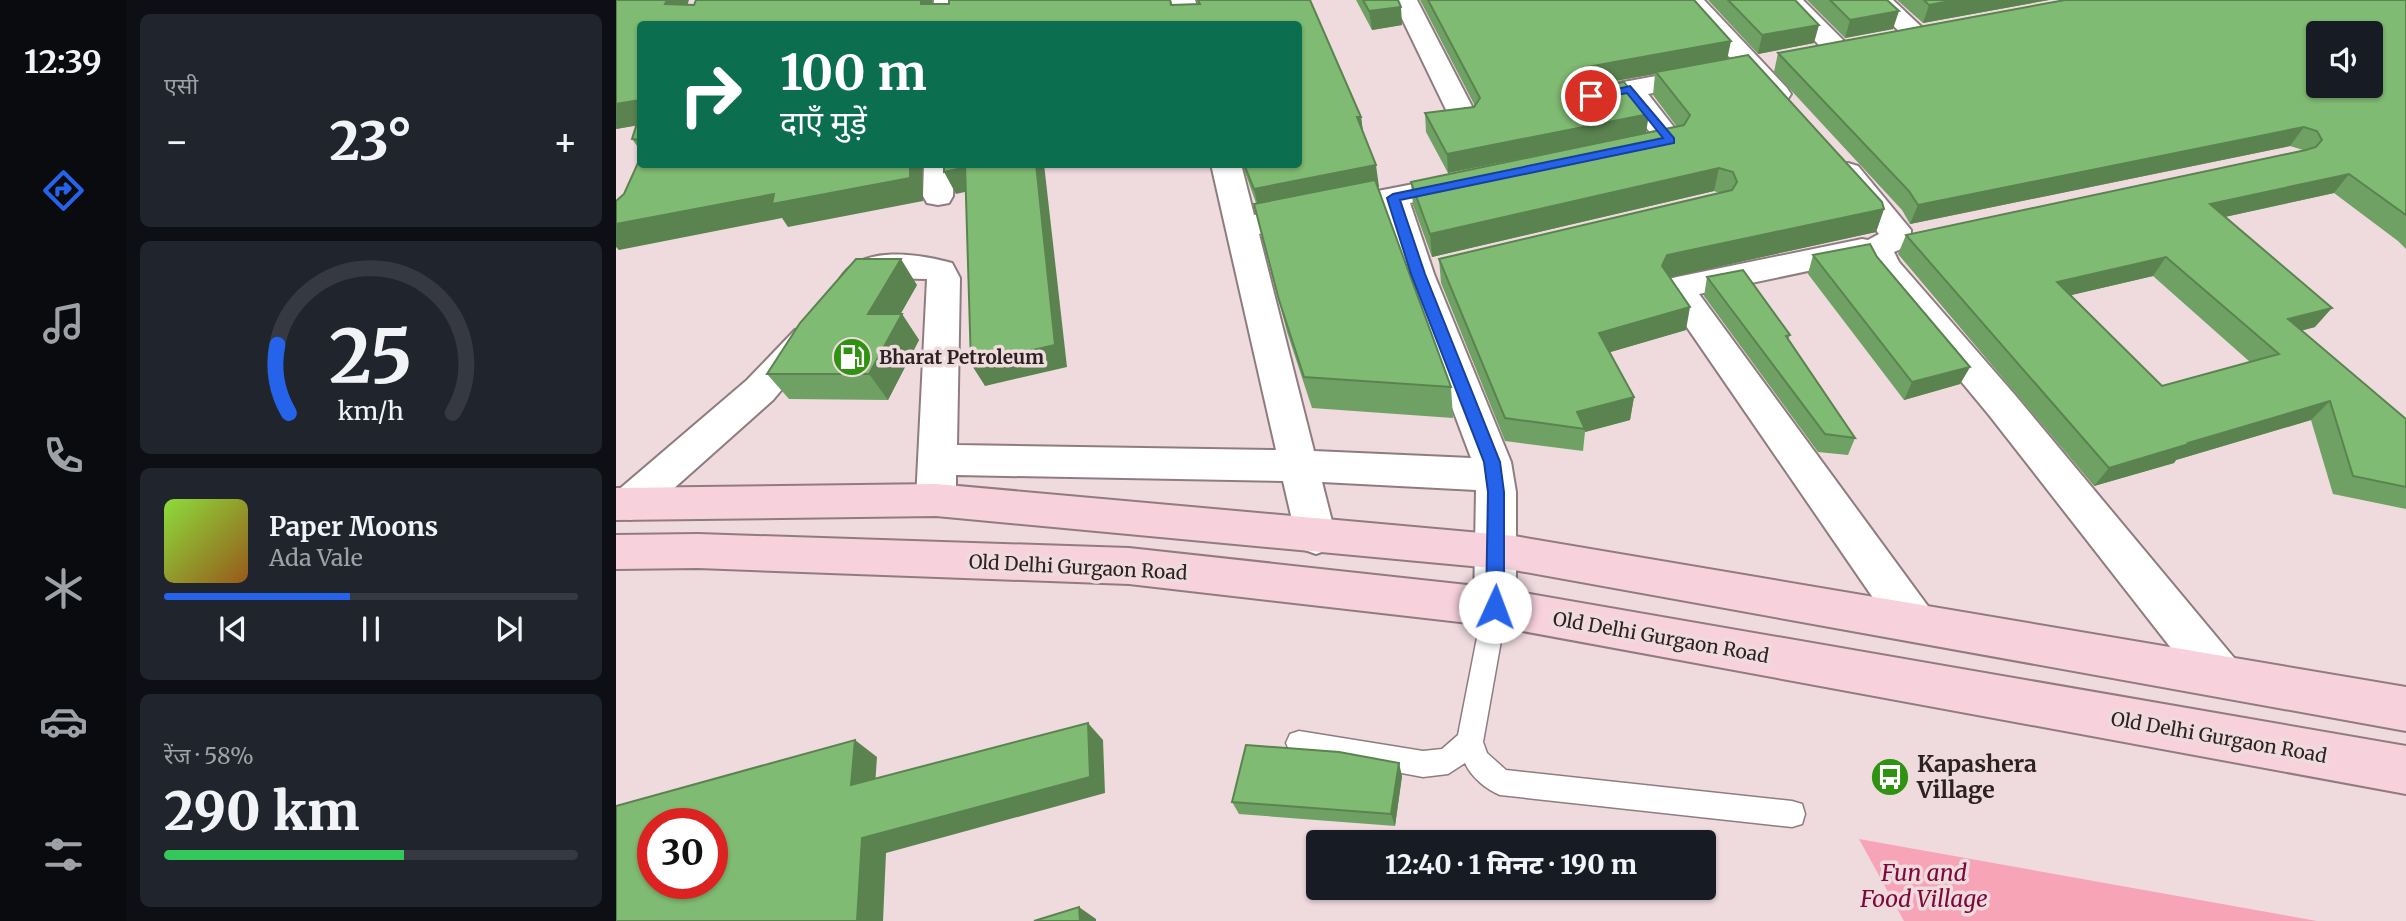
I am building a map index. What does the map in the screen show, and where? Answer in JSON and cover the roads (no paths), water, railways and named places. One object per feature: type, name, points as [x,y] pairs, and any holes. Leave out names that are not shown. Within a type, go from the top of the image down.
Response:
[{"type":"main road","points":[[623,504],[936,500],[1316,537],[1497,551],[2219,674],[2406,709]]},
{"type":"main road","name":"Old Delhi Gurgaon Road","points":[[616,552],[712,551],[1129,566],[1495,607],[2406,770]]},
{"type":"street","points":[[945,21],[946,0]]},
{"type":"street","points":[[1183,0],[1190,21]]},
{"type":"street","points":[[1405,0],[1464,118]]},
{"type":"street","points":[[1691,0],[1764,63],[1796,114]]},
{"type":"street","points":[[1789,0],[1826,52],[1865,45]]},
{"type":"street","points":[[1880,0],[1917,35]]},
{"type":"street","points":[[1891,40],[1944,30]]},
{"type":"street","points":[[1591,96],[1764,63]]},
{"type":"street","points":[[1606,154],[1670,140],[1630,89]]},
{"type":"street","points":[[1830,152],[1889,219],[1899,240]]},
{"type":"street","points":[[938,196],[939,168]]},
{"type":"street","points":[[1227,168],[1316,537]]},
{"type":"street","points":[[1241,228],[1487,179]]},
{"type":"street","points":[[1393,198],[1432,271],[1494,475],[1497,551],[1495,607]]},
{"type":"street","points":[[1899,240],[1677,288],[1915,623]]},
{"type":"street","points":[[1899,240],[1878,258],[2002,405],[2219,674]]},
{"type":"street","points":[[623,504],[760,390],[860,275],[869,271],[903,267],[940,271],[945,286],[936,500]]},
{"type":"street","points":[[938,460],[1299,466],[1494,475]]},
{"type":"lane","points":[[1495,607],[1470,742],[1478,762],[1500,782],[1792,814]]},
{"type":"lane","points":[[1300,743],[1423,764],[1448,761],[1470,742]]},
{"type":"place","name":"Bharat Petroleum","points":[[852,357]]},
{"type":"place","name":"Kapashera Village","points":[[1890,777]]},
{"type":"park label","name":"Fun and Food Village","points":[[1924,886]]}]
